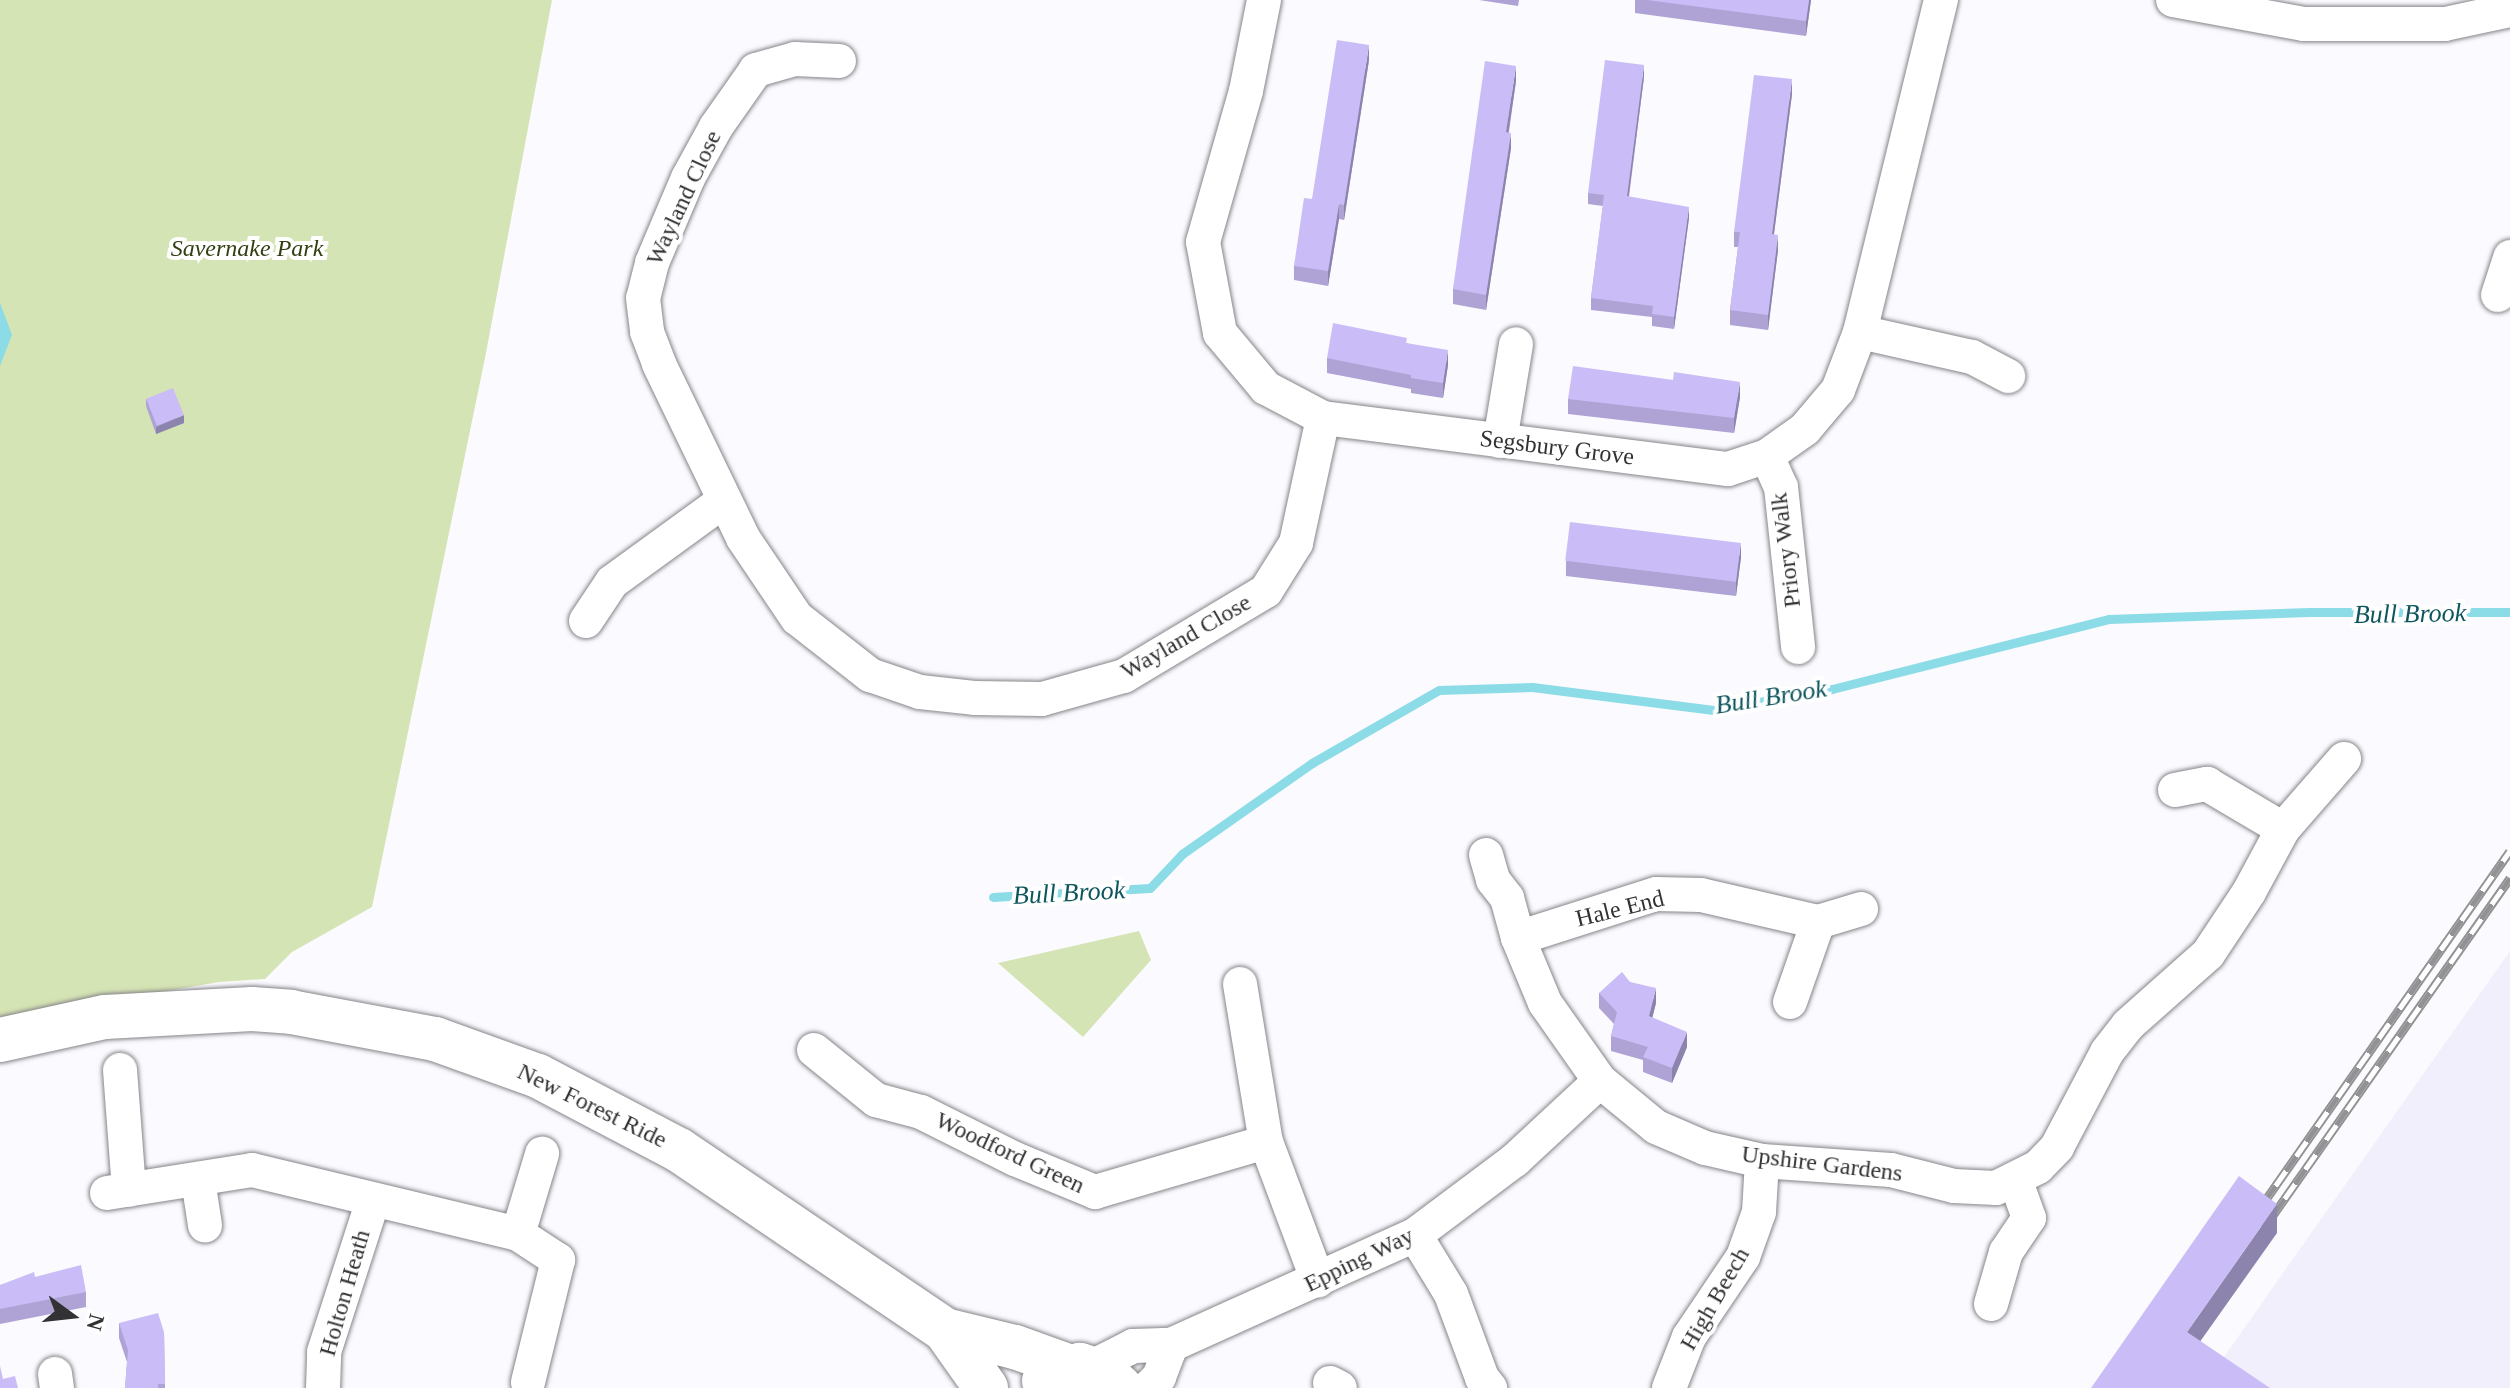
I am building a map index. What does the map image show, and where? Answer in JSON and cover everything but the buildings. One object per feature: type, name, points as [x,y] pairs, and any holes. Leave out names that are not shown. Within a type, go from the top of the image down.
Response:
[{"type":"main road","name":"New Forest Ride","points":[[0,1040],[105,1017],[252,1009],[291,1012],[435,1039],[538,1076],[679,1150],[945,1330],[1015,1347],[1080,1377]]},
{"type":"main road","name":"New Forest Ride","points":[[945,1330],[986,1388]]},
{"type":"street","name":"Segsbury Grove","points":[[1264,0],[1246,91],[1203,242],[1220,333],[1266,388],[1323,418],[1728,469],[1767,456],[1805,429],[1838,390],[1860,332],[1941,0]]},
{"type":"street","points":[[2173,0],[2304,24],[2445,24],[2510,10]]},
{"type":"street","name":"Wayland Close","points":[[839,61],[795,59],[756,70],[716,127],[669,218],[643,298],[647,332],[722,502],[797,618],[870,675],[920,692],[974,698],[1042,699],[1124,676],[1266,591],[1296,543],[1323,418]]},
{"type":"street","points":[[2498,295],[2510,257]]},
{"type":"street","points":[[1860,332],[1972,357],[2008,376]]},
{"type":"street","points":[[1500,441],[1516,344]]},
{"type":"street","name":"Priory Walk","points":[[1767,456],[1781,487],[1798,647]]},
{"type":"street","points":[[586,621],[612,582],[722,502]]},
{"type":"street","name":"Upshire Gardens","points":[[1600,1081],[1656,1127],[1705,1148],[1762,1161],[1891,1170],[1973,1188],[1996,1188],[2038,1167],[2057,1147],[2089,1082],[2128,1025],[2208,954],[2249,892],[2283,829],[2344,759]]},
{"type":"street","points":[[2175,790],[2207,784],[2283,829]]},
{"type":"street","points":[[1486,855],[1493,880],[1507,898],[1518,938],[1545,1003],[1600,1081]]},
{"type":"street","name":"Hale End","points":[[1518,938],[1656,894],[1701,895],[1818,922],[1861,909]]},
{"type":"street","points":[[1790,1002],[1818,922]]},
{"type":"street","points":[[1240,984],[1266,1142],[1318,1281]]},
{"type":"street","name":"Woodford Green","points":[[814,1050],[876,1100],[921,1112],[1015,1159],[1095,1192],[1266,1142]]},
{"type":"street","points":[[120,1070],[118,1192],[252,1170],[518,1234],[558,1260],[528,1382]]},
{"type":"street","name":"Epping Way","points":[[1080,1377],[1133,1346],[1171,1345],[1415,1235],[1515,1160],[1600,1081]]},
{"type":"street","points":[[518,1234],[542,1154]]},
{"type":"street","name":"High Beech","points":[[1669,1388],[1689,1337],[1743,1257],[1759,1212],[1762,1161]]},
{"type":"street","points":[[1991,1304],[2006,1252],[2029,1218],[2015,1179]]},
{"type":"street","points":[[198,1180],[205,1225]]},
{"type":"street","name":"Holton Heath","points":[[323,1388],[324,1352],[373,1200]]},
{"type":"street","points":[[1415,1235],[1451,1294],[1476,1385]]},
{"type":"street","points":[[1148,1388],[1159,1377],[1171,1345]]},
{"type":"shaded area","points":[[2510,951],[2510,1388],[2202,1388]]},
{"type":"green space","name":"Savernake Park","points":[[0,0],[552,0],[485,358],[372,907],[292,952],[265,979],[219,982],[0,1020]]},
{"type":"green space","points":[[1139,931],[1151,960],[1083,1037],[998,963]]},
{"type":"water","points":[[0,303],[12,335],[0,366]]},
{"type":"waterway","name":"Bull Brook","points":[[993,897],[1150,888],[1182,854],[1312,763],[1439,690],[1532,687],[1714,710],[1832,689],[2109,619],[2310,612],[2510,612]]},
{"type":"railway","points":[[2255,1215],[2510,851]]},
{"type":"railway","points":[[2264,1228],[2510,878]]}]
